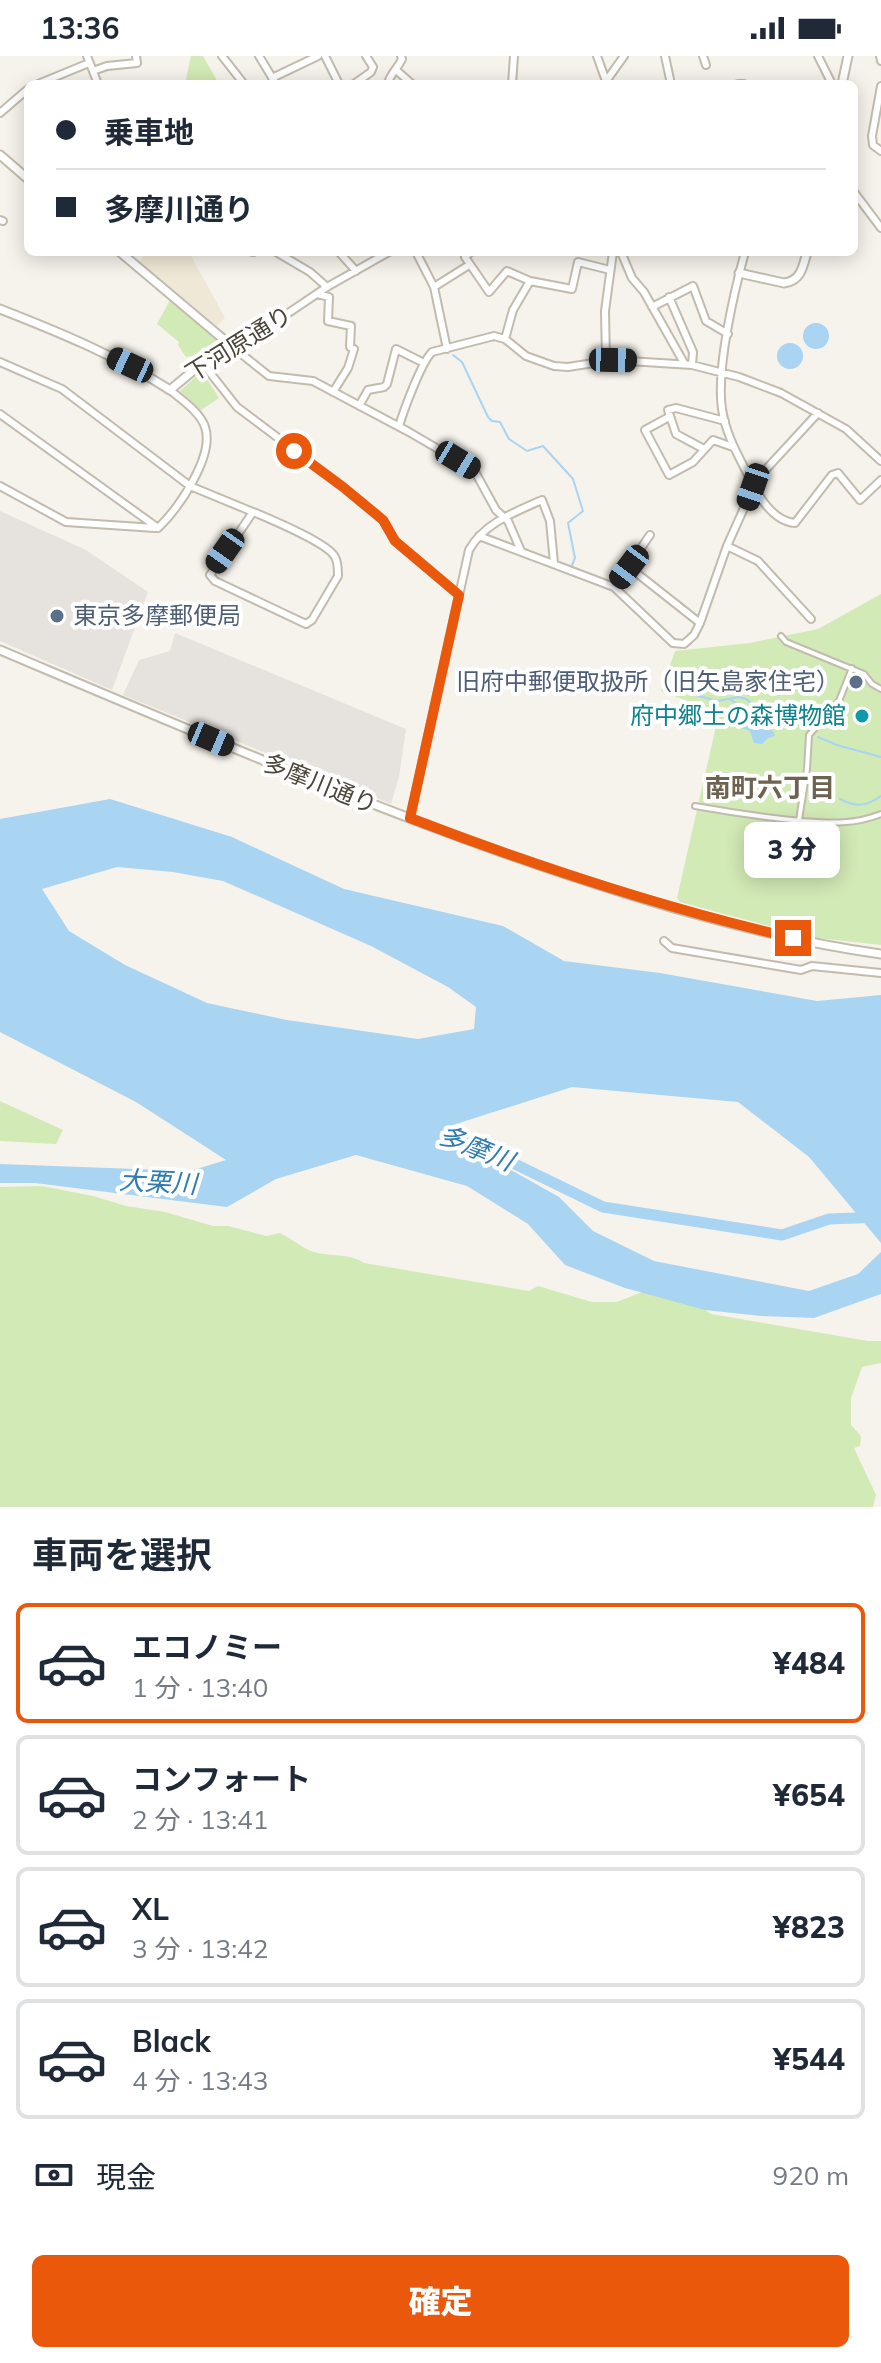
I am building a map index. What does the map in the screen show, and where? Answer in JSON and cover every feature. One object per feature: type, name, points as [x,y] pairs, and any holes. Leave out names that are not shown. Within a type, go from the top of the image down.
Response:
[{"type":"street","points":[[93,71],[107,66],[137,63],[136,56]]},
{"type":"street","points":[[222,56],[241,80]]},
{"type":"street","points":[[259,56],[273,80]]},
{"type":"street","points":[[276,80],[318,56]]},
{"type":"street","points":[[325,56],[336,80]]},
{"type":"street","points":[[360,80],[373,67],[366,56]]},
{"type":"street","points":[[389,80],[401,56]]},
{"type":"street","points":[[512,80],[514,56]]},
{"type":"street","points":[[597,56],[604,80]]},
{"type":"street","points":[[607,80],[624,56]]},
{"type":"street","points":[[665,56],[670,80]]},
{"type":"street","points":[[703,56],[706,65]]},
{"type":"street","points":[[818,56],[830,80]]},
{"type":"street","points":[[843,80],[848,56]]},
{"type":"street","points":[[46,80],[88,59],[96,80]]},
{"type":"street","points":[[396,70],[407,80]]},
{"type":"street","points":[[881,86],[872,136],[873,145],[881,151]]},
{"type":"street","points":[[0,113],[24,92]]},
{"type":"street","points":[[0,155],[24,176]]},
{"type":"street","points":[[858,197],[881,228]]},
{"type":"street","points":[[125,256],[274,378],[307,379],[399,426],[474,470],[496,510],[516,535],[521,551]]},
{"type":"street","points":[[283,256],[310,272],[327,287]]},
{"type":"street","points":[[343,256],[356,271]]},
{"type":"street","name":"下河原通り","points":[[0,309],[57,330],[130,365],[170,390],[327,287],[382,256]]},
{"type":"street","points":[[418,256],[434,287],[447,349]]},
{"type":"street","points":[[466,256],[469,265],[489,292],[507,271],[530,281],[572,289],[578,262],[610,270]]},
{"type":"street","points":[[606,361],[605,311],[612,256]]},
{"type":"street","points":[[623,256],[632,278],[688,364]]},
{"type":"street","points":[[744,256],[722,373],[722,408],[733,447],[753,487],[773,513],[795,523],[832,475],[838,473],[860,500],[881,480]]},
{"type":"street","points":[[739,273],[792,282],[801,272],[806,256]]},
{"type":"street","points":[[434,287],[469,265]]},
{"type":"street","points":[[505,339],[513,310],[530,281]]},
{"type":"street","points":[[652,307],[693,286],[706,321],[728,334]]},
{"type":"street","points":[[317,294],[329,297],[328,321],[351,326],[350,347],[354,349],[348,368],[333,392]]},
{"type":"street","points":[[669,297],[693,352],[688,364]]},
{"type":"street","points":[[399,426],[406,403],[432,352],[486,337],[505,339],[526,356],[554,366],[606,361],[656,361],[688,364],[722,373],[781,393],[818,413],[846,429],[881,461]]},
{"type":"street","points":[[359,406],[368,390],[387,384],[396,349],[424,363]]},
{"type":"street","points":[[0,362],[62,389],[190,486],[283,524],[335,555],[338,576],[312,620],[306,624],[215,581],[210,575],[253,512]]},
{"type":"street","points":[[204,365],[237,407],[383,520],[395,541],[459,595]]},
{"type":"street","points":[[158,528],[190,486],[204,455],[206,433],[196,413],[170,390]]},
{"type":"street","points":[[704,449],[676,434],[668,410],[676,408],[725,421]]},
{"type":"street","points":[[479,536],[614,587],[673,643],[686,643],[700,623],[727,546],[753,487],[765,469],[818,413]]},
{"type":"street","points":[[0,414],[158,528]]},
{"type":"street","points":[[669,417],[645,430],[669,475],[693,462],[713,440],[733,447]]},
{"type":"street","points":[[0,486],[66,522],[158,528]]},
{"type":"street","points":[[410,818],[469,550],[479,536],[504,518],[542,500],[550,521],[554,563]]},
{"type":"street","points":[[614,587],[650,535]]},
{"type":"street","points":[[727,546],[758,561],[811,619]]},
{"type":"street","points":[[629,567],[700,623]]},
{"type":"street","points":[[781,636],[786,642],[864,674],[881,689]]},
{"type":"street","name":"多摩川通り","points":[[0,650],[258,759],[567,875],[714,920],[881,954]]},
{"type":"street","points":[[799,820],[809,735],[839,701],[852,668]]},
{"type":"street","points":[[695,806],[751,817],[846,824],[881,814]]},
{"type":"street","points":[[664,941],[672,948],[801,970],[812,966],[881,973]]},
{"type":"shaded area","points":[[144,256],[191,256],[225,318],[217,326],[138,263]]},
{"type":"shaded area","points":[[0,511],[86,550],[148,592],[112,690],[0,641]]},
{"type":"shaded area","points":[[175,633],[406,729],[399,777],[391,804],[123,695],[139,660],[170,651]]},
{"type":"green space","points":[[191,56],[203,56],[217,80],[186,80]]},
{"type":"green space","points":[[170,300],[189,316],[203,322],[202,327],[224,345],[195,363],[191,356],[186,357],[179,342],[157,324]]},
{"type":"green space","points":[[202,371],[219,398],[201,410],[180,391]]},
{"type":"green space","points":[[881,594],[881,945],[809,937],[680,902],[677,898],[719,713],[661,691],[675,651],[750,643],[818,629]]},
{"type":"green space","points":[[0,1101],[63,1130],[56,1144],[0,1141]]},
{"type":"green space","points":[[42,1186],[165,1212],[213,1226],[228,1226],[266,1236],[280,1233],[310,1251],[353,1258],[364,1263],[529,1291],[538,1286],[592,1302],[617,1302],[657,1286],[678,1290],[711,1314],[881,1341],[881,1363],[862,1367],[851,1398],[851,1425],[861,1436],[860,1446],[854,1448],[876,1495],[873,1507],[0,1507],[0,1187]]},
{"type":"water","points":[[816,323],[825,327],[829,336],[825,345],[816,349],[807,345],[803,336],[807,327]]},
{"type":"water","points":[[790,343],[799,347],[803,356],[799,365],[790,369],[781,365],[777,356],[781,347]]},
{"type":"water","points":[[736,720],[747,726],[773,731],[775,736],[762,744],[754,743],[750,731],[732,725]]},
{"type":"water","name":"大栗川","points":[[110,799],[232,837],[344,889],[503,926],[564,961],[660,973],[817,1001],[881,995],[881,1243],[809,1157],[738,1102],[572,1087],[434,1131],[559,1197],[593,1231],[654,1261],[809,1291],[858,1274],[881,1252],[881,1294],[814,1318],[705,1310],[625,1288],[565,1265],[528,1224],[467,1186],[356,1155],[276,1179],[227,1207],[35,1183],[0,1183],[0,1164],[190,1171],[226,1160],[136,1102],[0,1032],[0,819]],"holes":[[[117,867],[223,881],[371,946],[448,987],[476,1007],[474,1029],[418,1039],[287,1020],[207,1003],[125,965],[69,931],[42,889]]]},
{"type":"waterway","points":[[453,355],[462,362],[488,417],[500,422],[509,439],[527,451],[543,446],[573,479],[583,511],[568,523],[575,558],[572,565]]},
{"type":"waterway","points":[[682,685],[689,692],[718,701],[738,697],[746,699],[782,721]]},
{"type":"waterway","points":[[730,699],[756,718],[769,716]]},
{"type":"waterway","points":[[818,737],[881,757]]},
{"type":"waterway","points":[[840,799],[861,805],[881,796]]},
{"type":"waterway","name":"多摩川","points":[[429,1129],[441,1128],[603,1207],[782,1235],[829,1219],[881,1217]]},
{"type":"place","name":"東京多摩郵便局","points":[[57,616]]},
{"type":"place","name":"旧府中郵便取扱所（旧矢島家住宅）","points":[[856,682]]},
{"type":"place","name":"府中郷土の森博物館","points":[[862,716]]},
{"type":"district","name":"南町六丁目","points":[[770,788]]},
{"type":"route","points":[[294,451],[383,520],[395,541],[459,595],[410,818],[590,882],[714,920],[793,938]]}]
